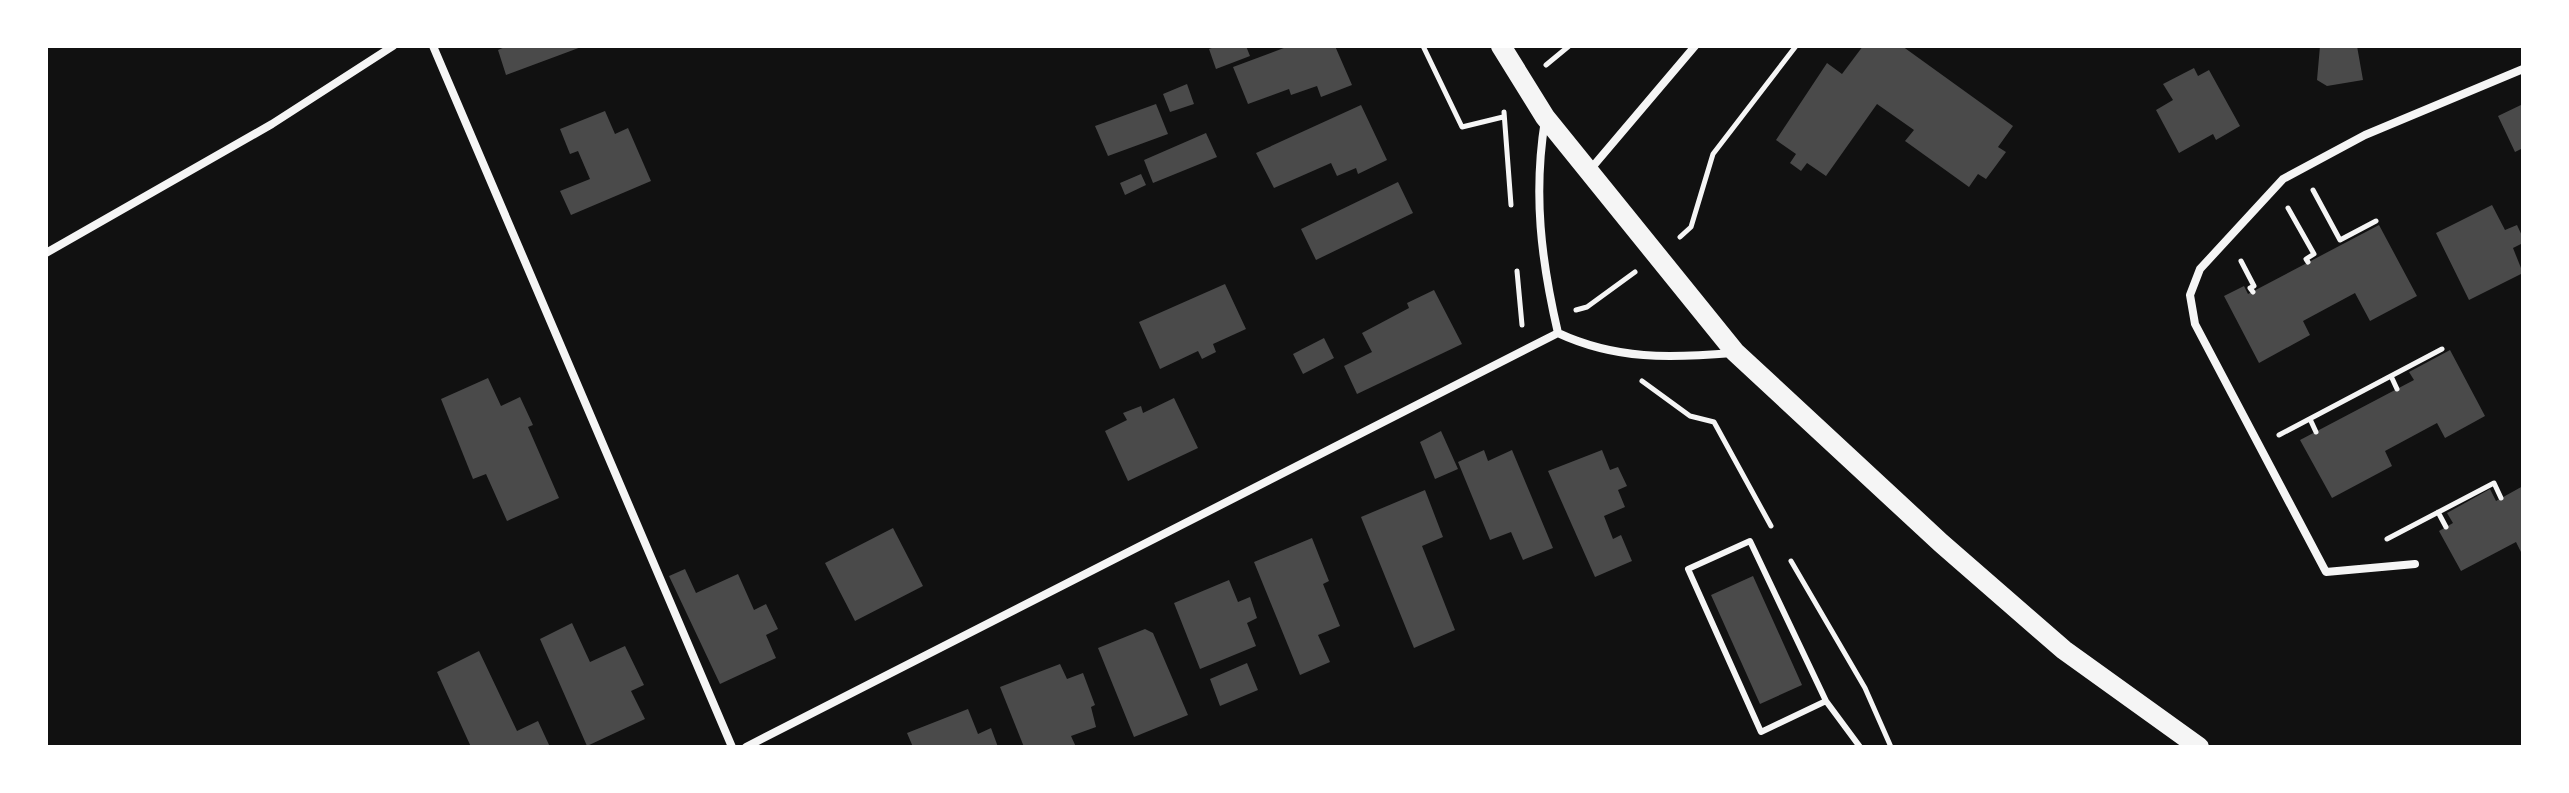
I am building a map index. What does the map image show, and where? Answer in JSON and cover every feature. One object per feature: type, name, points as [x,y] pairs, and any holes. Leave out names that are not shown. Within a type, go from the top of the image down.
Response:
[{"type":"main road","points":[[1501,46],[1545,117],[1735,352],[1941,543],[2064,650],[2199,747]]},
{"type":"street","points":[[46,253],[272,124],[393,46]]},
{"type":"street","points":[[433,46],[732,747]]},
{"type":"street","points":[[1588,172],[1695,46]]},
{"type":"street","points":[[2415,564],[2326,572],[2257,447],[2195,324],[2190,295],[2192,282],[2215,249],[2276,186],[2301,167],[2365,135],[2523,69]]},
{"type":"street","points":[[1545,117],[1537,186],[1543,271],[1558,333]]},
{"type":"street","points":[[746,747],[1558,333],[1612,353],[1648,358],[1735,352]]},
{"type":"lane","points":[[1826,701],[1761,732],[1688,569],[1750,541],[1826,701],[1860,747]]},
{"type":"path","points":[[1423,46],[1462,127],[1503,117]]},
{"type":"path","points":[[1523,334],[1554,317],[1587,307],[1658,259],[1691,227],[1713,154],[1796,46]]},
{"type":"path","points":[[2301,167],[2340,240],[2359,233],[2376,221]]},
{"type":"path","points":[[2276,186],[2314,254],[2306,259],[2308,262]]},
{"type":"path","points":[[2257,447],[2442,349]]},
{"type":"path","points":[[1612,353],[1635,377],[1690,416],[1714,422],[1775,533]]},
{"type":"path","points":[[2391,376],[2397,389]]},
{"type":"path","points":[[2310,419],[2316,432]]},
{"type":"path","points":[[2382,542],[2494,483],[2501,498]]},
{"type":"path","points":[[2438,512],[2446,527]]},
{"type":"path","points":[[1783,547],[1865,688],[1891,747]]},
{"type":"path","points":[[1770,580],[1791,561]]},
{"type":"building","points":[[507,46],[584,46],[506,75],[498,50]]},
{"type":"building","points":[[1246,46],[1250,56],[1216,69],[1209,49]]},
{"type":"building","points":[[1289,46],[1335,46],[1352,85],[1321,97],[1317,86],[1291,95],[1289,89],[1248,104],[1233,67]]},
{"type":"building","points":[[1863,46],[1902,46],[2013,126],[1998,147],[2006,152],[1986,179],[1978,174],[1969,187],[1905,141],[1914,130],[1877,104],[1826,176],[1807,163],[1801,171],[1790,163],[1796,154],[1776,140],[1827,63],[1842,74]]},
{"type":"building","points":[[2320,46],[2357,46],[2363,80],[2327,86],[2317,80]]},
{"type":"building","points":[[2194,68],[2198,76],[2209,70],[2240,126],[2216,140],[2213,134],[2179,153],[2156,110],[2173,100],[2163,84]]},
{"type":"building","points":[[1187,84],[1194,104],[1170,112],[1163,94]]},
{"type":"building","points":[[1156,104],[1168,134],[1108,156],[1095,126]]},
{"type":"building","points":[[2523,104],[2523,148],[2515,152],[2498,116]]},
{"type":"building","points":[[1361,105],[1387,160],[1358,174],[1356,168],[1337,176],[1331,163],[1274,188],[1256,153]]},
{"type":"building","points":[[605,111],[615,134],[628,128],[651,181],[571,215],[560,191],[590,179],[578,151],[570,154],[560,129]]},
{"type":"building","points":[[1206,133],[1217,157],[1153,183],[1144,160]]},
{"type":"building","points":[[1141,174],[1146,185],[1125,195],[1120,183]]},
{"type":"building","points":[[1398,182],[1413,213],[1316,260],[1301,229]]},
{"type":"building","points":[[2492,205],[2505,230],[2517,225],[2523,238],[2523,243],[2513,248],[2523,273],[2469,300],[2436,233]]},
{"type":"building","points":[[2379,225],[2417,296],[2370,321],[2355,293],[2303,321],[2310,335],[2259,363],[2224,296],[2244,286],[2248,294]]},
{"type":"building","points":[[1225,284],[1246,329],[1213,344],[1216,352],[1202,359],[1198,351],[1160,369],[1139,322]]},
{"type":"building","points":[[1434,290],[1462,344],[1357,394],[1344,366],[1372,352],[1362,333],[1409,308],[1407,303]]},
{"type":"building","points":[[1324,338],[1334,358],[1303,374],[1293,354]]},
{"type":"building","points":[[2450,350],[2485,416],[2445,438],[2437,423],[2385,451],[2392,466],[2332,498],[2300,440],[2414,380],[2409,372]]},
{"type":"building","points":[[488,378],[501,406],[520,397],[533,425],[528,427],[559,498],[507,521],[486,474],[473,479],[441,399]]},
{"type":"building","points":[[1174,398],[1198,448],[1128,481],[1105,431],[1127,420],[1123,413],[1141,406],[1143,413]]},
{"type":"building","points":[[1441,431],[1458,469],[1435,479],[1420,442]]},
{"type":"building","points":[[1484,450],[1488,461],[1512,450],[1553,548],[1523,560],[1511,532],[1490,540],[1458,462]]},
{"type":"building","points":[[1602,450],[1610,470],[1618,467],[1627,486],[1618,490],[1625,507],[1604,516],[1613,539],[1621,535],[1632,561],[1595,577],[1548,471]]},
{"type":"building","points":[[2523,486],[2523,556],[2516,542],[2461,571],[2439,531],[2453,523],[2447,513],[2490,489],[2496,501]]},
{"type":"building","points":[[1425,490],[1443,537],[1422,546],[1455,630],[1414,648],[1361,517]]},
{"type":"building","points":[[893,528],[923,586],[855,621],[825,563]]},
{"type":"building","points":[[1312,538],[1329,581],[1323,584],[1340,626],[1318,635],[1330,662],[1300,675],[1254,562]]},
{"type":"building","points":[[685,569],[696,593],[738,574],[754,610],[766,604],[778,629],[766,635],[776,658],[720,684],[669,576]]},
{"type":"building","points":[[1753,576],[1802,685],[1760,704],[1711,595]]},
{"type":"building","points":[[1229,580],[1238,602],[1250,597],[1257,618],[1247,623],[1256,646],[1200,669],[1174,603]]},
{"type":"building","points":[[572,623],[590,662],[625,646],[644,685],[631,691],[645,719],[587,746],[540,639]]},
{"type":"building","points":[[1145,629],[1153,633],[1188,715],[1134,737],[1098,648]]},
{"type":"building","points":[[479,651],[517,731],[538,721],[550,747],[471,747],[437,672]]},
{"type":"building","points":[[1247,663],[1258,690],[1220,706],[1210,679]]},
{"type":"building","points":[[1060,664],[1067,679],[1083,673],[1095,705],[1091,707],[1096,727],[1071,736],[1076,747],[1024,747],[1000,687]]},
{"type":"building","points":[[968,709],[978,734],[991,728],[998,747],[913,747],[907,733]]}]
